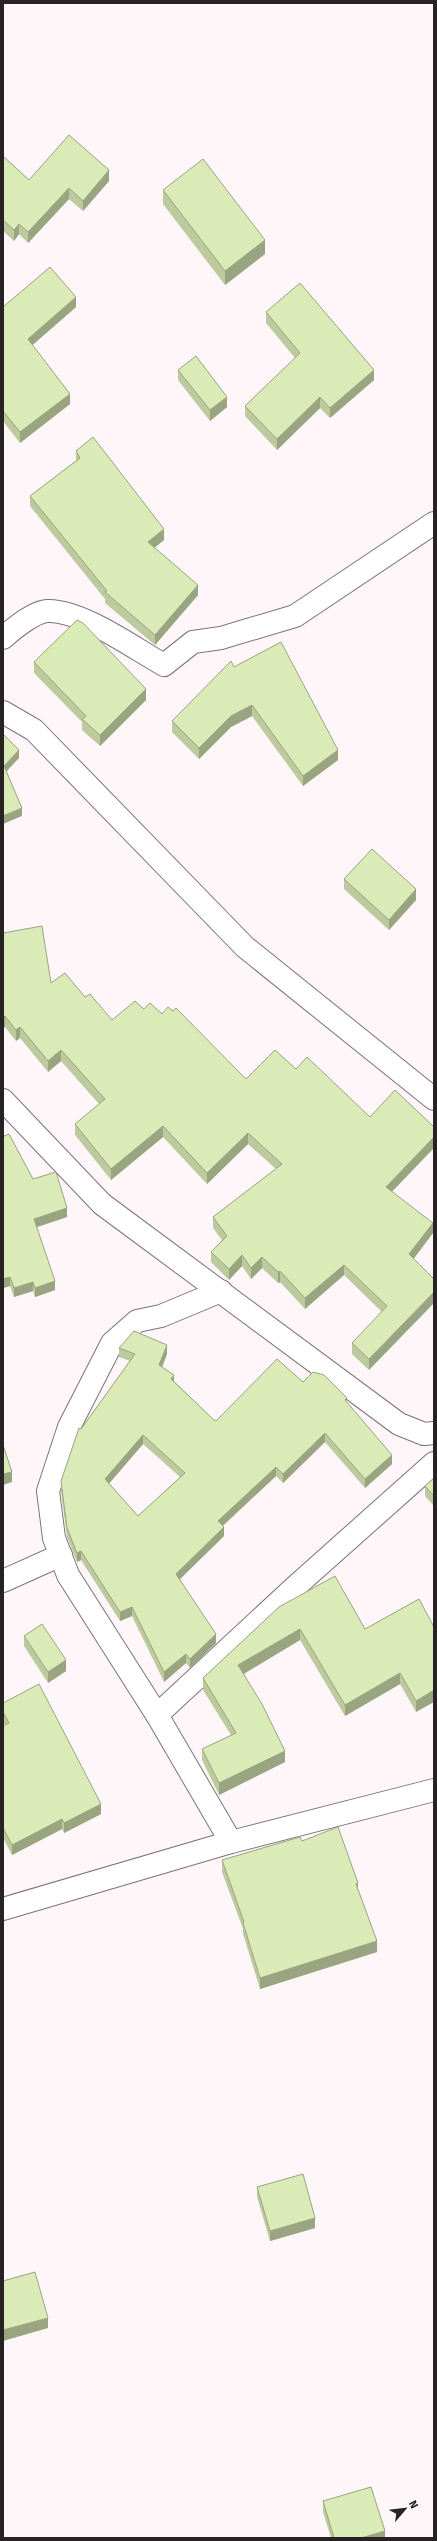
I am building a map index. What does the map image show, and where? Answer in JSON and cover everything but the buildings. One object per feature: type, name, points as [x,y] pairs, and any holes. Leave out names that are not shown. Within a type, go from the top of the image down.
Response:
[{"type":"street","points":[[3,638],[17,625],[47,611],[80,618],[164,665],[192,642],[220,638],[294,616],[434,523]]},
{"type":"street","points":[[3,712],[34,730],[245,947],[434,1099]]},
{"type":"street","points":[[3,1100],[102,1204],[400,1424],[424,1434],[434,1434]]},
{"type":"street","points":[[220,1291],[161,1316],[137,1321],[112,1343],[69,1427],[48,1491],[54,1538],[68,1575],[157,1715],[231,1842]]},
{"type":"street","points":[[157,1715],[296,1586],[434,1464]]},
{"type":"street","points":[[3,1581],[61,1555]]},
{"type":"street","points":[[3,1909],[231,1842],[434,1790]]}]
